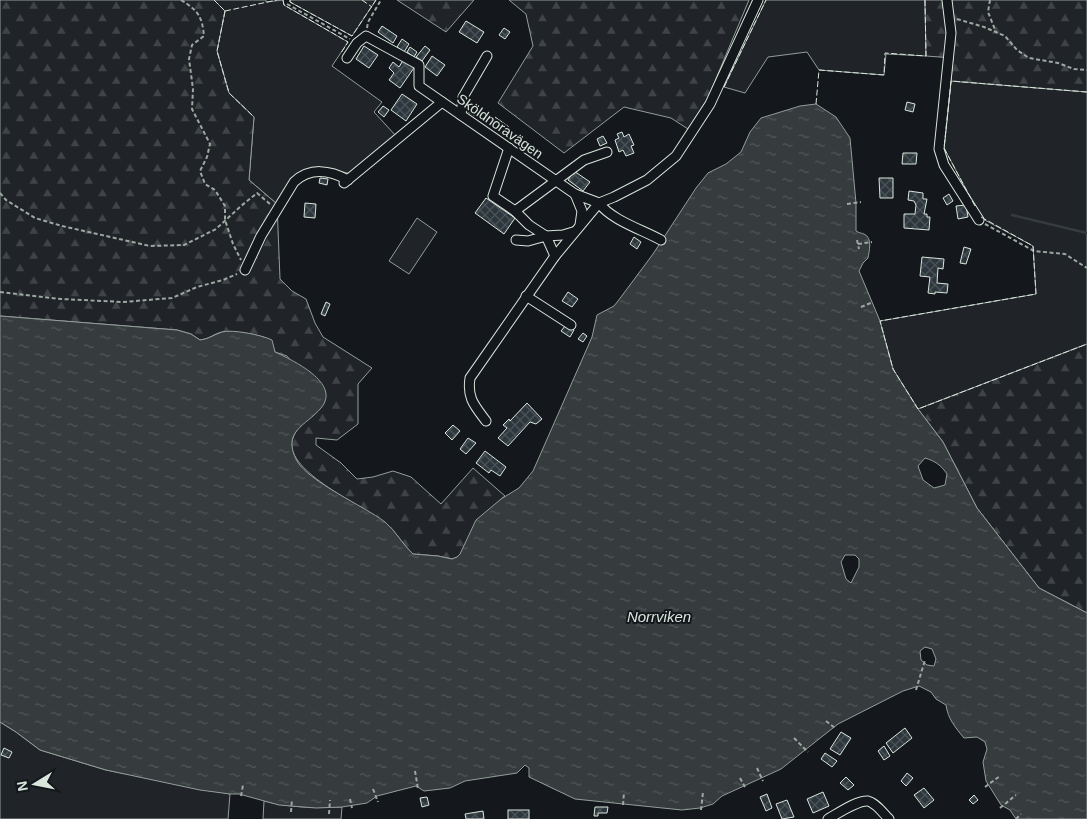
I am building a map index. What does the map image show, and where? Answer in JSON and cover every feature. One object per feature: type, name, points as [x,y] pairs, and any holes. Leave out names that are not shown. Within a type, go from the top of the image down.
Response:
[{"type":"street","points":[[486,421],[475,406],[468,391],[470,378],[555,256],[599,203],[647,180],[676,156],[710,104],[758,0]]},
{"type":"street","points":[[947,0],[951,33],[939,149],[944,165],[979,220]]},
{"type":"street","points":[[347,58],[356,43],[366,36],[420,65],[419,86],[442,102]]},
{"type":"street","points":[[461,115],[463,97],[487,56]]},
{"type":"street","name":"Sköldnoravägen","points":[[277,209],[294,182],[301,176],[312,172],[324,171],[336,174],[346,182],[442,102],[574,194],[599,203],[604,209],[621,220],[661,240]]},
{"type":"street","points":[[509,148],[494,196],[515,211],[529,225],[546,236],[555,256]]},
{"type":"street","points":[[515,211],[584,160],[606,152]]},
{"type":"street","points":[[516,240],[528,241],[546,236],[563,235],[577,228],[582,211],[574,194]]},
{"type":"street","points":[[246,270],[261,236],[277,209]]},
{"type":"street","points":[[526,296],[571,325]]},
{"type":"street","points":[[828,819],[858,803],[868,802],[876,806],[889,819]]},
{"type":"path","points":[[0,292],[61,299],[123,302],[172,298],[246,270],[233,244],[225,220],[225,206],[215,190],[205,184],[200,171],[207,158],[210,144],[192,109],[193,89],[189,60],[192,45],[204,36],[202,19],[190,5],[182,0]]},
{"type":"path","points":[[366,36],[368,22],[381,0]]},
{"type":"path","points":[[990,0],[988,12],[996,32]]},
{"type":"path","points":[[287,4],[356,43]]},
{"type":"path","points":[[949,17],[984,27],[1005,36],[1017,50],[1029,58],[1058,63],[1074,69],[1087,70]]},
{"type":"path","points":[[0,193],[6,200],[36,218],[62,226],[150,246],[184,245],[216,229],[258,193],[277,209]]},
{"type":"path","points":[[846,204],[861,202]]},
{"type":"path","points":[[979,220],[1034,251],[1065,254],[1087,268]]},
{"type":"path","points":[[857,240],[859,248]]},
{"type":"path","points":[[858,244],[872,242]]},
{"type":"path","points":[[861,307],[873,302]]},
{"type":"path","points":[[916,690],[925,660]]},
{"type":"path","points":[[826,721],[835,728]]},
{"type":"path","points":[[794,738],[808,752]]},
{"type":"path","points":[[757,768],[763,781]]},
{"type":"path","points":[[414,771],[418,790]]},
{"type":"path","points":[[985,786],[1000,776]]},
{"type":"path","points":[[740,778],[745,788]]},
{"type":"path","points":[[241,796],[243,785]]},
{"type":"path","points":[[373,789],[378,802]]},
{"type":"path","points":[[623,805],[624,792]]},
{"type":"path","points":[[701,810],[703,792]]},
{"type":"path","points":[[1000,808],[1016,795]]},
{"type":"path","points":[[291,812],[292,799]]},
{"type":"path","points":[[350,799],[352,808]]},
{"type":"path","points":[[329,814],[330,800]]},
{"type":"path","points":[[1016,819],[1021,814]]},
{"type":"green space","points":[[0,0],[214,0],[225,11],[217,51],[229,93],[254,117],[249,180],[277,204],[280,279],[292,291],[306,299],[315,323],[323,337],[372,368],[358,384],[358,424],[337,440],[316,438],[316,445],[341,463],[357,479],[373,477],[393,471],[411,477],[441,504],[473,468],[505,496],[469,537],[460,555],[452,559],[413,554],[384,522],[328,487],[301,464],[293,453],[292,441],[294,435],[324,403],[287,356],[275,352],[272,344],[265,337],[238,332],[226,332],[200,340],[191,334],[177,330],[0,316]]},
{"type":"green space","points":[[214,0],[266,0],[266,2],[283,0],[284,5],[348,42],[332,66],[382,102],[374,112],[396,136],[352,174],[325,168],[312,169],[277,204],[249,180],[254,117],[229,93],[217,51],[225,11]]},
{"type":"green space","points":[[290,0],[376,0],[352,36],[290,2]]},
{"type":"green space","points":[[397,0],[474,0],[446,32]]},
{"type":"green space","points":[[509,0],[749,0],[707,100],[688,129],[671,118],[624,107],[564,153],[498,103],[533,46],[526,14]]},
{"type":"green space","points":[[766,0],[925,0],[926,56],[886,54],[884,75],[819,70],[807,52],[768,57],[745,93],[724,87]]},
{"type":"green space","points":[[925,0],[1087,0],[1087,92],[951,81],[953,58],[926,56]]},
{"type":"green space","points":[[951,81],[1087,92],[1087,344],[918,409],[893,369],[880,321],[1036,294],[1033,246],[981,218],[944,148]]},
{"type":"green space","points":[[417,218],[437,232],[409,274],[389,261]]},
{"type":"green space","points":[[1087,344],[1087,613],[1039,588],[977,508],[943,442],[918,409]]},
{"type":"green space","points":[[0,722],[40,750],[106,770],[230,794],[228,819],[0,819]]},
{"type":"green space","points":[[264,801],[303,807],[342,807],[341,819],[263,819]]},
{"type":"water","name":"Norrviken","points":[[816,104],[836,117],[850,138],[856,203],[856,231],[869,238],[870,245],[868,258],[859,271],[880,321],[893,369],[918,409],[943,442],[977,508],[1039,588],[1087,613],[1087,819],[1016,819],[1010,810],[1001,805],[986,781],[983,762],[987,749],[985,742],[977,737],[964,738],[950,719],[946,705],[936,699],[931,692],[919,686],[903,691],[838,724],[781,769],[722,796],[713,804],[682,810],[575,799],[529,777],[529,768],[525,765],[517,773],[465,781],[450,788],[424,791],[416,786],[377,796],[367,803],[342,807],[316,808],[279,805],[239,794],[200,790],[106,770],[40,750],[0,722],[0,316],[177,330],[191,334],[200,340],[222,332],[233,331],[272,340],[275,352],[303,367],[320,381],[325,390],[326,399],[321,408],[297,430],[292,443],[297,461],[303,469],[385,522],[413,554],[452,559],[460,554],[476,520],[501,499],[519,488],[533,471],[592,337],[597,315],[614,306],[653,254],[696,188],[708,173],[726,164],[741,152],[750,132],[761,118],[800,106]],"holes":[[[925,458],[938,464],[945,471],[947,474],[945,485],[934,488],[923,480],[918,466]],[[845,555],[855,555],[859,559],[859,567],[851,583],[846,579],[841,562]],[[925,647],[932,649],[936,659],[934,666],[927,665],[921,660],[920,651]]]},
{"type":"building","points":[[466,21],[484,32],[477,43],[459,32]]},
{"type":"building","points":[[382,26],[397,36],[393,43],[378,32]]},
{"type":"building","points":[[504,28],[510,32],[505,39],[499,35]]},
{"type":"building","points":[[402,39],[409,44],[404,52],[397,47]]},
{"type":"building","points":[[364,46],[378,55],[369,68],[356,59]]},
{"type":"building","points":[[425,46],[430,50],[422,61],[416,57]]},
{"type":"building","points":[[410,47],[417,52],[414,57],[407,52]]},
{"type":"building","points":[[432,56],[445,65],[437,76],[425,67]]},
{"type":"building","points":[[405,57],[416,65],[400,88],[389,80],[394,73],[389,68],[393,62],[399,67]]},
{"type":"building","points":[[402,94],[417,104],[406,121],[391,110]]},
{"type":"building","points":[[907,102],[915,104],[913,112],[905,110]]},
{"type":"building","points":[[472,105],[483,111],[479,118],[468,112]]},
{"type":"building","points":[[383,106],[389,110],[384,117],[378,112]]},
{"type":"building","points":[[495,117],[509,127],[504,135],[489,125]]},
{"type":"building","points":[[622,132],[624,137],[629,134],[634,145],[631,146],[634,153],[626,156],[623,150],[619,152],[615,140],[619,138],[617,134]]},
{"type":"building","points":[[603,136],[607,143],[600,146],[597,139]]},
{"type":"building","points":[[903,153],[917,153],[916,164],[902,164]]},
{"type":"building","points":[[574,171],[590,182],[583,191],[568,180]]},
{"type":"building","points":[[320,178],[328,179],[327,185],[319,183]]},
{"type":"building","points":[[879,178],[893,178],[893,198],[880,198]]},
{"type":"building","points":[[909,191],[923,193],[923,199],[927,199],[924,214],[930,217],[929,230],[904,228],[904,214],[915,214],[916,205],[914,201],[908,200]]},
{"type":"building","points":[[949,194],[953,201],[947,205],[943,198]]},
{"type":"building","points":[[486,198],[515,218],[504,234],[475,213]]},
{"type":"building","points":[[305,203],[316,204],[315,218],[304,217]]},
{"type":"building","points":[[966,205],[968,217],[958,219],[956,206]]},
{"type":"building","points":[[634,237],[641,242],[637,249],[630,244]]},
{"type":"building","points":[[964,247],[971,249],[966,264],[960,263]]},
{"type":"building","points":[[922,257],[944,259],[943,269],[938,268],[937,283],[948,284],[947,293],[928,293],[930,277],[920,276]]},
{"type":"building","points":[[568,292],[578,299],[572,307],[562,301]]},
{"type":"building","points":[[326,302],[330,304],[325,316],[321,314]]},
{"type":"building","points":[[566,325],[574,330],[570,337],[561,331]]},
{"type":"building","points":[[583,333],[587,336],[583,342],[578,339]]},
{"type":"building","points":[[527,403],[542,419],[536,424],[530,422],[508,446],[498,438],[507,428],[503,425],[509,419],[510,421]]},
{"type":"building","points":[[453,425],[460,431],[452,440],[445,433]]},
{"type":"building","points":[[468,438],[476,443],[466,454],[460,449]]},
{"type":"building","points":[[485,451],[506,467],[500,476],[491,470],[489,473],[476,463]]},
{"type":"building","points":[[905,728],[912,738],[893,753],[886,743]]},
{"type":"building","points":[[841,732],[851,738],[840,755],[830,749]]},
{"type":"building","points":[[884,746],[890,756],[884,760],[878,751]]},
{"type":"building","points":[[4,748],[12,752],[9,758],[1,755]]},
{"type":"building","points":[[825,753],[837,761],[832,767],[821,759]]},
{"type":"building","points":[[907,773],[913,778],[906,786],[901,781]]},
{"type":"building","points":[[846,777],[854,785],[848,790],[840,783]]},
{"type":"building","points":[[924,788],[934,800],[924,808],[914,795]]},
{"type":"building","points":[[823,792],[829,806],[813,813],[807,799]]},
{"type":"building","points":[[767,794],[772,808],[766,811],[760,797]]},
{"type":"building","points":[[974,795],[978,800],[973,804],[969,800]]},
{"type":"building","points":[[427,797],[429,805],[422,807],[420,798]]},
{"type":"building","points":[[787,800],[794,817],[782,819],[776,804]]},
{"type":"building","points":[[595,807],[608,807],[607,813],[598,813],[598,816],[594,816]]},
{"type":"building","points":[[508,810],[529,810],[529,819],[508,819]]},
{"type":"building","points":[[483,811],[484,819],[466,819],[465,814]]},
{"type":"waterway","points":[[1012,215],[1087,233]]},
{"type":"fence","points":[[214,0],[225,11]]},
{"type":"fence","points":[[225,11],[277,0]]},
{"type":"fence","points":[[283,0],[284,5],[348,42],[341,53]]},
{"type":"fence","points":[[290,0],[290,2],[352,36],[376,0]]},
{"type":"fence","points":[[362,0],[372,7]]},
{"type":"fence","points":[[724,87],[766,0]]},
{"type":"fence","points":[[816,104],[819,70],[884,75],[885,53],[926,56],[925,0]]},
{"type":"fence","points":[[225,11],[217,51],[229,93],[254,117]]},
{"type":"fence","points":[[975,206],[944,148],[951,81],[1087,92]]},
{"type":"fence","points":[[981,217],[1033,246],[1036,294],[880,321],[893,369],[918,409],[1087,344]]}]
